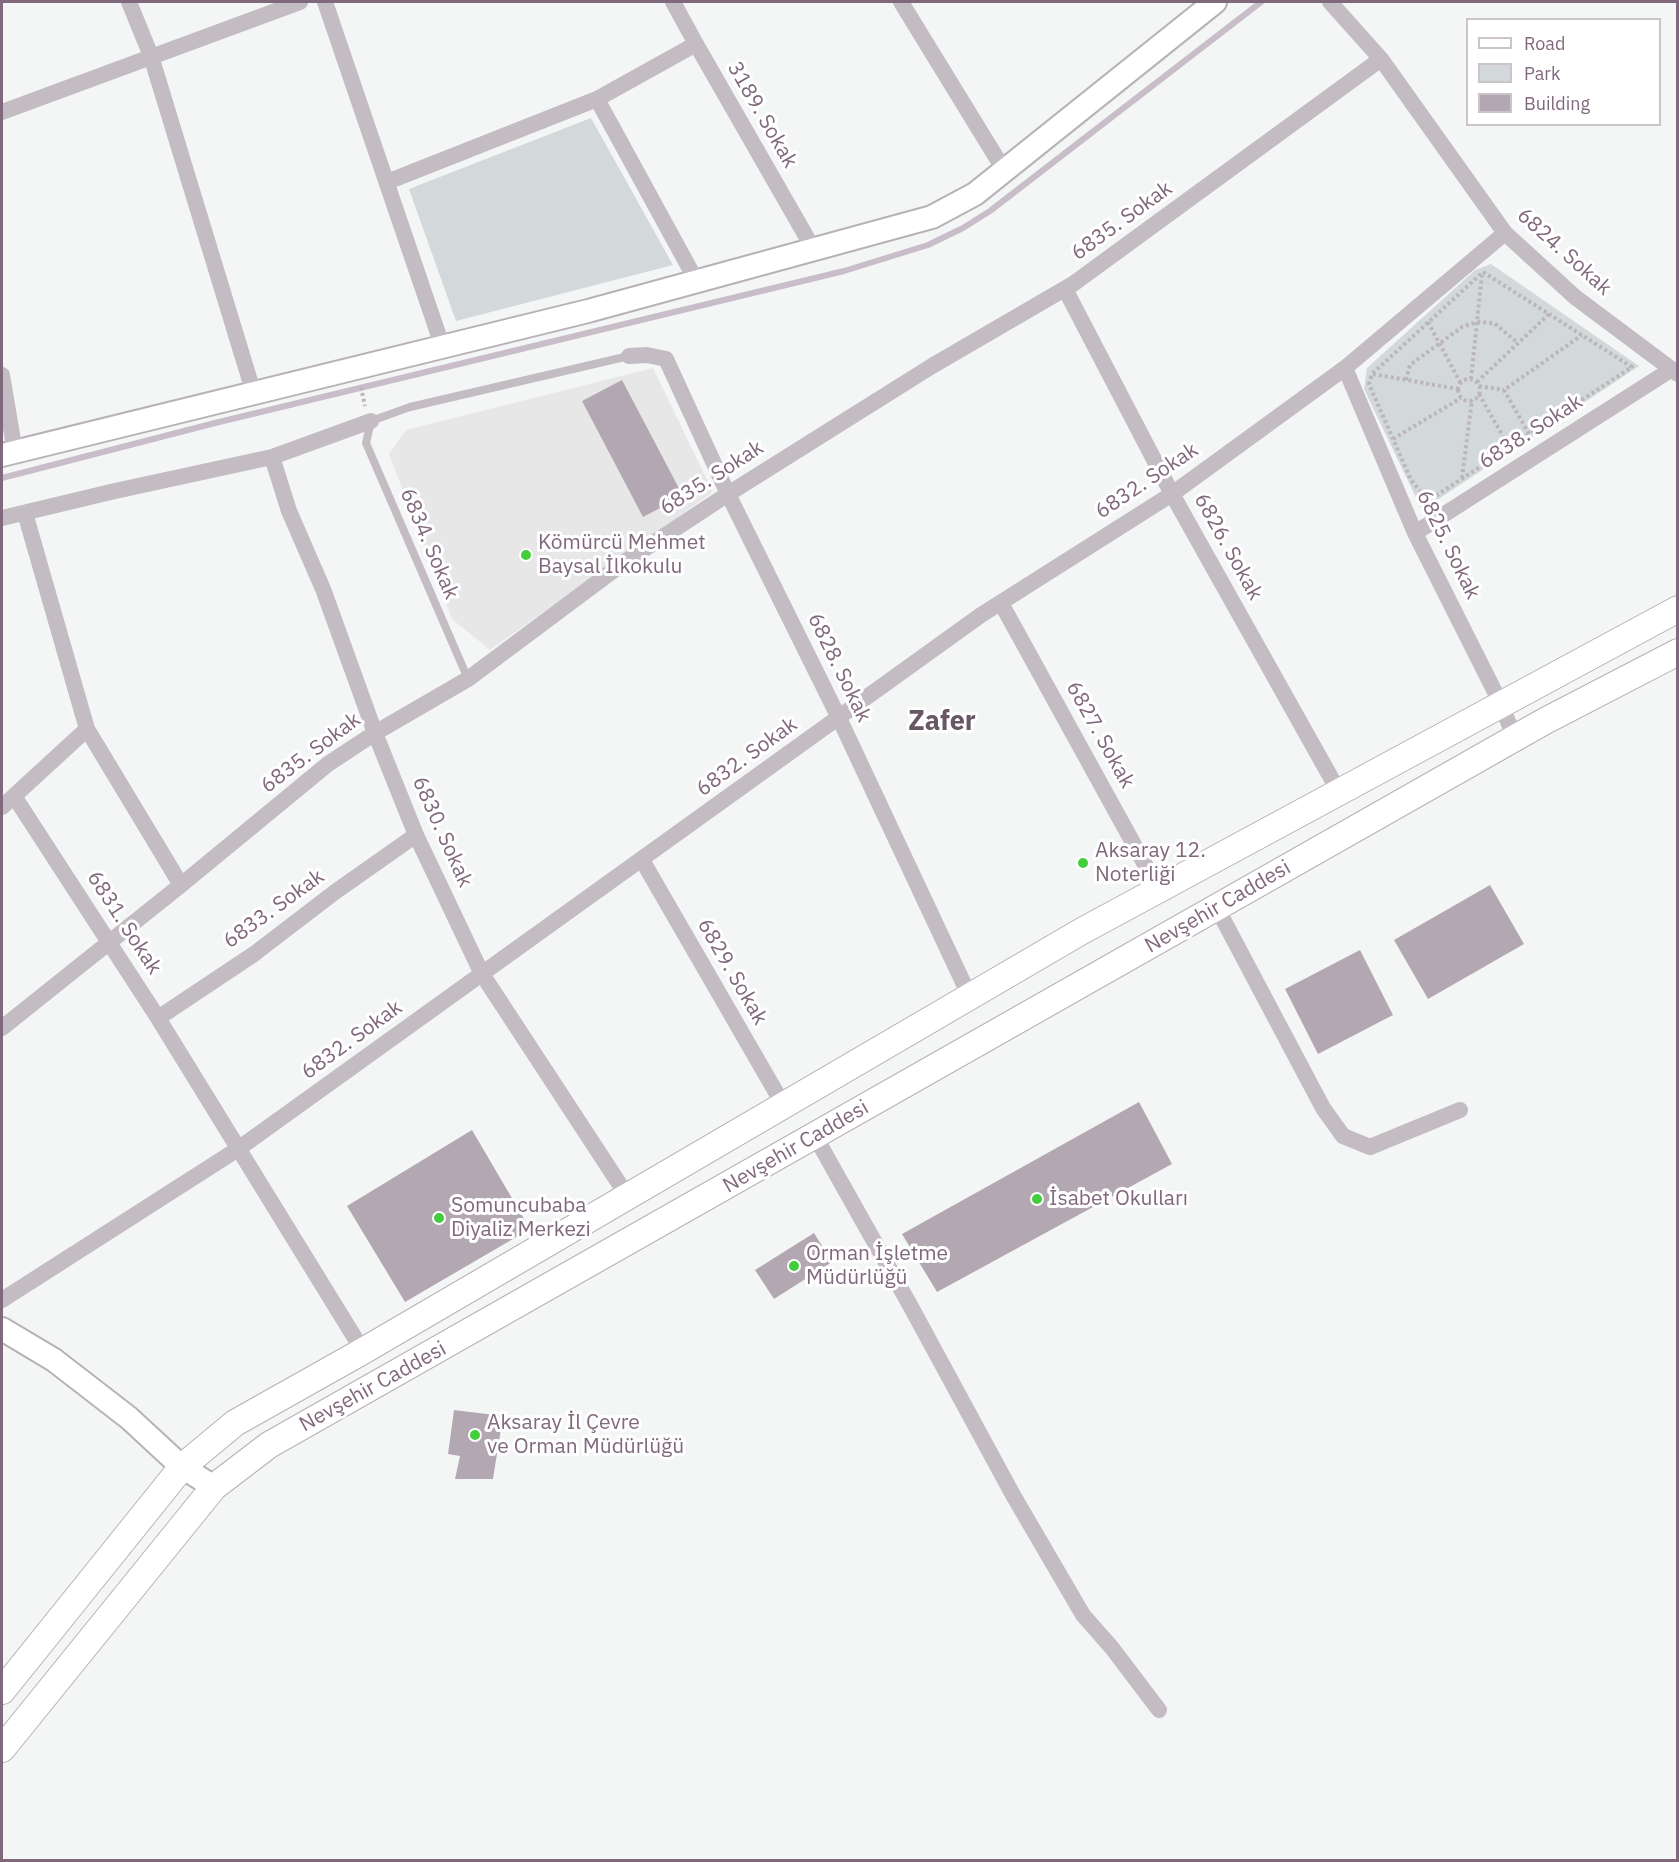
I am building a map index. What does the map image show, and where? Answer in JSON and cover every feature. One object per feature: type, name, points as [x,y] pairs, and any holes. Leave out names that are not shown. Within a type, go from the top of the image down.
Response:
[{"type":"main road","name":"Nevşehir Caddesi","points":[[2,1691],[182,1467],[236,1423],[1082,931],[1677,609]]},
{"type":"main road","name":"Nevşehir Caddesi","points":[[2,1749],[214,1487],[269,1445],[1545,721],[1677,652]]},
{"type":"street","points":[[129,2],[151,56],[254,394]]},
{"type":"street","points":[[2,112],[300,2]]},
{"type":"street","points":[[325,2],[442,348]]},
{"type":"street","name":"3189. Sokak","points":[[673,2],[814,250]]},
{"type":"street","points":[[903,2],[1004,171]]},
{"type":"street","points":[[2,375],[8,454],[588,311],[932,217],[975,194],[1215,2]]},
{"type":"street","name":"6824. Sokak","points":[[1330,2],[1381,60],[1505,232],[1575,297],[1674,372]]},
{"type":"street","points":[[387,182],[597,99],[696,44]]},
{"type":"street","name":"6835. Sokak","points":[[2,1028],[328,764],[375,733],[468,679],[626,561],[728,494],[932,366],[1065,289],[1381,60]]},
{"type":"street","points":[[597,99],[697,282]]},
{"type":"street","name":"6832. Sokak","points":[[2,1300],[238,1149],[981,615],[1172,494],[1345,368],[1505,232]]},
{"type":"street","name":"6826. Sokak","points":[[1065,289],[1172,494],[1339,792]]},
{"type":"street","name":"6828. Sokak","points":[[629,356],[647,355],[666,359],[728,494],[839,718],[970,997]]},
{"type":"street","name":"6825. Sokak","points":[[1345,368],[1415,533],[1502,704],[1515,739]]},
{"type":"street","name":"6838. Sokak","points":[[1415,533],[1674,372]]},
{"type":"street","points":[[2,518],[115,491],[272,458],[371,421]]},
{"type":"street","name":"6830. Sokak","points":[[272,458],[288,511],[323,589],[375,733],[416,835],[482,974],[628,1197]]},
{"type":"street","points":[[25,513],[87,729],[181,885]]},
{"type":"street","name":"6827. Sokak","points":[[1000,603],[1159,890]]},
{"type":"street","name":"6831. Sokak","points":[[87,729],[8,802],[110,940],[363,1351]]},
{"type":"street","name":"6833. Sokak","points":[[158,1018],[254,954],[335,892],[416,835]]},
{"type":"street","name":"6829. Sokak","points":[[642,860],[784,1106]]},
{"type":"street","points":[[1217,908],[1323,1108],[1343,1136],[1370,1147],[1460,1110]]},
{"type":"street","points":[[815,1136],[1013,1495],[1083,1615],[1112,1648],[1159,1710]]},
{"type":"street","points":[[2,1329],[54,1360],[129,1418],[182,1467],[214,1487]]},
{"type":"lane","points":[[371,421],[410,407],[629,356]]},
{"type":"lane","name":"6834. Sokak","points":[[371,421],[366,443],[468,679]]},
{"type":"path","points":[[1483,272],[1632,367],[1428,501],[1411,480],[1369,384],[1372,374],[1483,272]]},
{"type":"path","points":[[1471,379],[1483,272]]},
{"type":"path","points":[[1478,384],[1549,314]]},
{"type":"path","points":[[1428,322],[1460,382],[1458,389],[1461,398]]},
{"type":"path","points":[[1406,380],[1410,365],[1462,327],[1477,322],[1494,323],[1518,343]]},
{"type":"path","points":[[1504,390],[1582,335]]},
{"type":"path","points":[[1372,374],[1458,389]]},
{"type":"path","points":[[1460,382],[1471,379]]},
{"type":"path","points":[[1471,379],[1478,384],[1504,390],[1529,434]]},
{"type":"path","points":[[1478,384],[1479,393],[1509,447]]},
{"type":"path","points":[[1462,478],[1472,400],[1479,393]]},
{"type":"path","points":[[1393,440],[1461,398],[1472,400]]},
{"type":"shaded area","name":"Kömürcü Mehmet Baysal İlkokulu","points":[[653,368],[713,492],[490,650],[452,619],[389,454],[406,430]]},
{"type":"green space","points":[[591,118],[673,265],[456,321],[409,189]]},
{"type":"green space","points":[[1491,264],[1639,366],[1422,510],[1364,389],[1367,368],[1475,270]]},
{"type":"building","points":[[622,380],[683,496],[643,517],[582,401]]},
{"type":"building","points":[[1490,885],[1524,944],[1428,999],[1394,940]]},
{"type":"building","points":[[1360,950],[1393,1015],[1318,1054],[1285,989]]},
{"type":"building","name":"İsabet Okulları","points":[[1139,1102],[1172,1164],[937,1292],[902,1234]]},
{"type":"building","name":"Somuncubaba Diyaliz Merkezi","points":[[472,1130],[530,1229],[405,1302],[347,1206]]},
{"type":"building","name":"Orman İşletme Müdürlüğü","points":[[814,1233],[832,1262],[774,1299],[755,1270]]},
{"type":"building","name":"Aksaray İl Çevre ve Orman Müdürlüğü","points":[[454,1410],[503,1416],[493,1479],[455,1479],[460,1456],[448,1454]]},
{"type":"waterway","points":[[2,478],[215,423],[844,271],[928,245],[963,228],[990,211],[1261,2]]},
{"type":"place","name":"Kömürcü Mehmet Baysal İlkokulu","points":[[526,555]]},
{"type":"place","name":"Aksaray 12. Noterliği","points":[[1083,863]]},
{"type":"place","name":"İsabet Okulları","points":[[1037,1199]]},
{"type":"place","name":"Somuncubaba Diyaliz Merkezi","points":[[439,1218]]},
{"type":"place","name":"Orman İşletme Müdürlüğü","points":[[794,1266]]},
{"type":"place","name":"Aksaray İl Çevre ve Orman Müdürlüğü","points":[[475,1435]]},
{"type":"district","name":"Zafer","points":[[942,722]]}]
